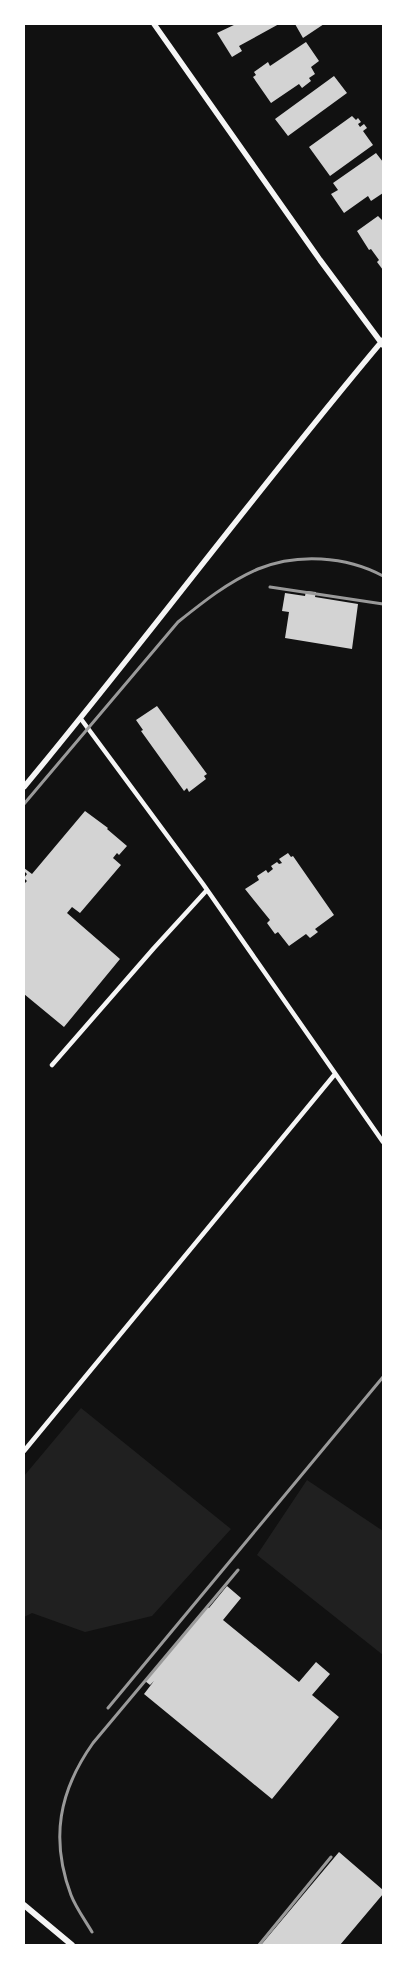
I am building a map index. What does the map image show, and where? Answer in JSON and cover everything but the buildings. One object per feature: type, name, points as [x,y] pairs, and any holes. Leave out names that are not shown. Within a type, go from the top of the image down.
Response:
[{"type":"main road","points":[[24,1905],[72,1945]]},
{"type":"street","points":[[154,24],[383,346]]},
{"type":"street","points":[[24,787],[81,719],[180,591],[383,340]]},
{"type":"street","points":[[81,719],[207,890],[383,1142]]},
{"type":"street","points":[[52,1065],[207,890]]},
{"type":"street","points":[[24,1451],[335,1074]]},
{"type":"shaded area","points":[[81,1408],[231,1529],[152,1616],[85,1632],[32,1613],[24,1617],[24,1476]]},
{"type":"shaded area","points":[[307,1480],[383,1531],[383,1655],[257,1555]]},
{"type":"railway","points":[[24,804],[178,622],[226,586],[258,569],[273,564],[305,559],[321,559],[353,564],[383,576]]},
{"type":"railway","points":[[270,587],[383,604]]},
{"type":"railway","points":[[108,1708],[383,1377]]},
{"type":"railway","points":[[92,1932],[71,1895],[61,1854],[61,1816],[72,1779],[93,1743],[238,1570]]},
{"type":"railway","points":[[259,1945],[331,1857]]}]
